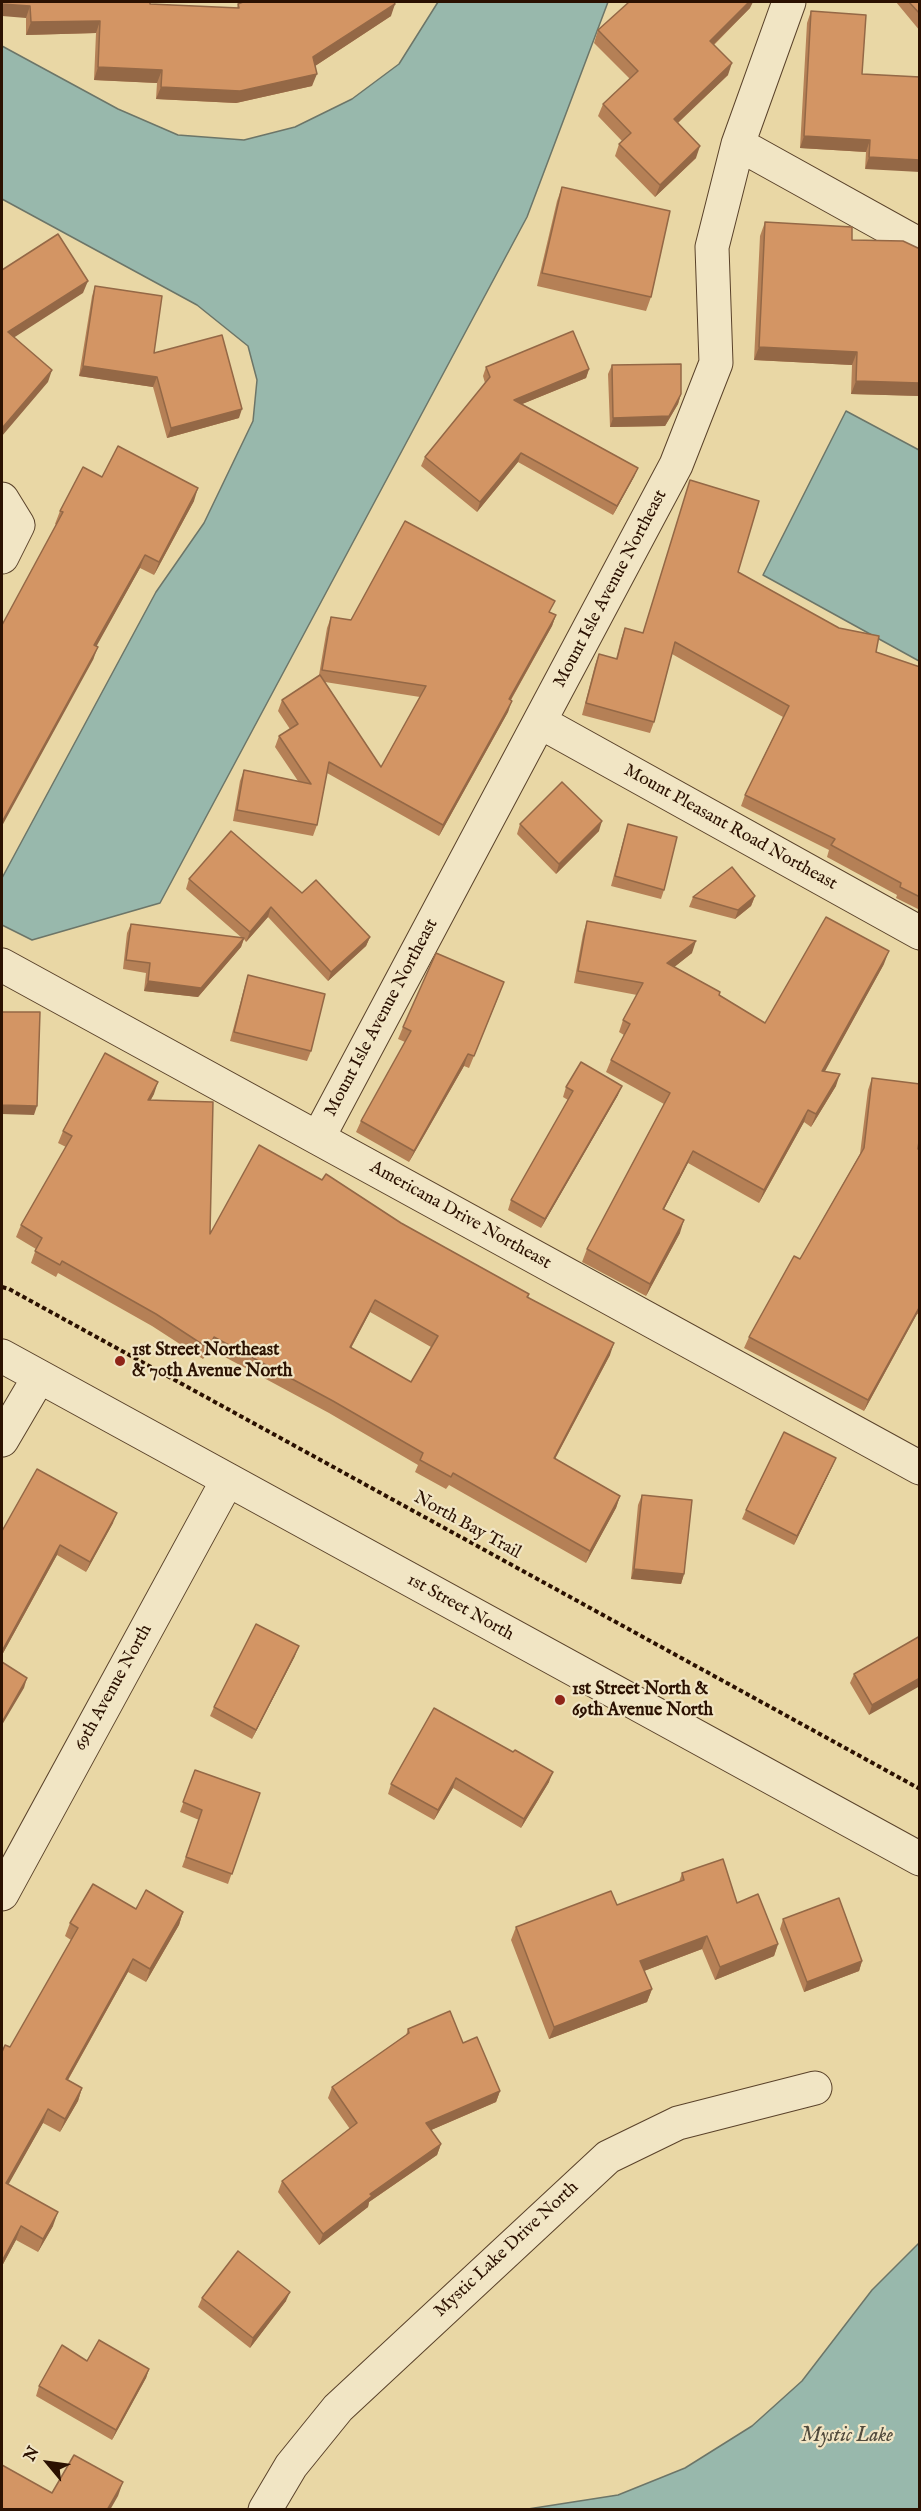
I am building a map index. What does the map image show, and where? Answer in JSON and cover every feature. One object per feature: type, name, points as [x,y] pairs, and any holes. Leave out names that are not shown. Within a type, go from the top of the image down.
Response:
[{"type":"street","name":"Mount Isle Avenue Northeast","points":[[318,1138],[676,465],[716,363],[712,247],[738,144],[789,2]]},
{"type":"street","points":[[738,144],[920,245]]},
{"type":"street","points":[[2,499],[18,525],[2,557]]},
{"type":"street","name":"Mount Pleasant Road Northeast","points":[[540,722],[920,933]]},
{"type":"street","name":"Americana Drive Northeast","points":[[2,965],[920,1468]]},
{"type":"street","name":"1st Street North","points":[[2,1356],[920,1859]]},
{"type":"street","points":[[2,1440],[39,1377]]},
{"type":"street","name":"69th Avenue North","points":[[2,1894],[227,1481]]},
{"type":"street","name":"Mystic Lake Drive North","points":[[265,2510],[291,2466],[338,2408],[608,2157],[678,2123],[815,2088]]},
{"type":"path","name":"North Bay Trail","points":[[2,1287],[920,1790]]},
{"type":"water","points":[[438,2],[608,2],[527,217],[160,903],[32,940],[2,925],[2,878],[156,592],[204,523],[253,421],[257,380],[248,346],[197,305],[2,199],[2,46],[118,109],[178,135],[244,140],[295,127],[352,99],[399,64]]},
{"type":"water","points":[[846,411],[919,450],[919,661],[763,575]]},
{"type":"water","name":"Mystic Lake","points":[[919,2243],[919,2509],[528,2509],[618,2495],[685,2468],[752,2426],[802,2381],[872,2290]]},
{"type":"building","points":[[2,2],[150,2],[150,4],[239,8],[238,4],[243,2],[394,2],[395,4],[313,57],[317,74],[240,91],[161,87],[162,70],[98,67],[100,21],[31,22],[30,6],[2,4]]},
{"type":"building","points":[[629,2],[749,2],[710,41],[732,63],[674,119],[700,146],[660,185],[619,144],[631,133],[603,104],[638,71],[598,30]]},
{"type":"building","points":[[909,2],[920,2],[920,14]]},
{"type":"building","points":[[811,11],[866,15],[862,74],[920,77],[920,160],[869,157],[870,140],[804,136]]},
{"type":"building","points":[[562,187],[670,211],[651,297],[542,273]]},
{"type":"building","points":[[765,222],[852,227],[852,240],[903,241],[920,249],[920,383],[856,381],[857,352],[759,347]]},
{"type":"building","points":[[58,234],[88,281],[8,332],[52,370],[3,427],[2,270]]},
{"type":"building","points":[[95,286],[162,296],[154,353],[222,335],[242,409],[171,428],[157,377],[83,366]]},
{"type":"building","points":[[573,331],[589,369],[514,400],[638,468],[617,506],[521,453],[480,502],[425,457],[490,377],[486,367]]},
{"type":"building","points":[[681,364],[681,394],[669,416],[613,418],[612,365]]},
{"type":"building","points":[[118,446],[198,488],[159,562],[145,555],[94,645],[98,647],[2,822],[2,625],[63,512],[60,511],[83,467],[102,477]]},
{"type":"building","points":[[690,480],[759,501],[738,572],[839,628],[879,636],[876,652],[920,667],[920,897],[900,887],[901,883],[831,845],[835,839],[745,795],[789,706],[675,642],[654,722],[586,703],[599,654],[617,659],[625,628],[643,633]]},
{"type":"building","points":[[405,521],[555,601],[549,612],[556,615],[509,699],[512,701],[443,825],[329,762],[317,825],[237,810],[244,770],[311,784],[279,736],[298,724],[282,700],[320,675],[381,767],[426,686],[322,670],[331,617],[351,620]]},
{"type":"building","points":[[562,782],[602,821],[559,864],[520,824]]},
{"type":"building","points":[[628,824],[677,837],[664,890],[615,876]]},
{"type":"building","points":[[231,831],[302,893],[316,880],[370,937],[331,972],[271,907],[250,932],[189,879]]},
{"type":"building","points":[[732,867],[755,896],[738,910],[693,897]]},
{"type":"building","points":[[826,917],[889,951],[822,1071],[840,1074],[816,1114],[808,1110],[764,1190],[693,1151],[663,1209],[684,1220],[650,1284],[587,1249],[670,1093],[611,1060],[630,1024],[623,1020],[643,983],[578,971],[587,921],[696,941],[667,963],[720,992],[719,995],[765,1023]]},
{"type":"building","points":[[131,924],[244,938],[201,988],[148,981],[150,963],[126,960]]},
{"type":"building","points":[[436,953],[504,982],[474,1056],[468,1054],[414,1151],[361,1121],[411,1031],[403,1027]]},
{"type":"building","points":[[248,975],[325,994],[311,1051],[234,1032]]},
{"type":"building","points":[[2,1012],[40,1012],[37,1106],[2,1105]]},
{"type":"building","points":[[105,1053],[158,1082],[148,1100],[213,1102],[210,1234],[259,1145],[322,1180],[326,1174],[401,1223],[529,1294],[527,1297],[614,1343],[554,1458],[620,1496],[590,1551],[453,1473],[451,1477],[420,1460],[423,1453],[333,1401],[214,1337],[208,1348],[156,1314],[62,1261],[60,1265],[35,1251],[42,1238],[21,1225],[72,1136],[63,1131]],"holes":[[[375,1300],[438,1336],[411,1382],[350,1347]]]},
{"type":"building","points":[[581,1062],[622,1086],[545,1219],[511,1200],[573,1091],[566,1087]]},
{"type":"building","points":[[872,1078],[920,1084],[918,1149],[920,1147],[920,1306],[868,1400],[749,1337],[794,1256],[800,1259],[864,1148]]},
{"type":"building","points":[[784,1432],[836,1458],[797,1536],[746,1510]]},
{"type":"building","points":[[37,1469],[117,1513],[90,1562],[60,1545],[2,1651],[2,1531]]},
{"type":"building","points":[[642,1495],[692,1500],[684,1574],[634,1569]]},
{"type":"building","points":[[256,1624],[299,1646],[256,1730],[214,1707]]},
{"type":"building","points":[[920,1636],[920,1678],[872,1705],[854,1674]]},
{"type":"building","points":[[2,1662],[27,1678],[2,1722]]},
{"type":"building","points":[[434,1708],[553,1772],[524,1819],[456,1778],[438,1810],[391,1784]]},
{"type":"building","points":[[195,1770],[260,1793],[232,1874],[186,1857],[202,1810],[183,1802]]},
{"type":"building","points":[[723,1859],[737,1903],[758,1894],[778,1944],[720,1967],[707,1936],[640,1961],[652,1989],[554,2027],[516,1927],[611,1891],[617,1905],[684,1880],[682,1873]]},
{"type":"building","points":[[93,1884],[136,1909],[146,1890],[183,1912],[150,1969],[133,1959],[66,2079],[82,2088],[65,2119],[48,2109],[6,2183],[58,2212],[43,2239],[21,2226],[2,2261],[2,2052],[5,2045],[10,2047],[78,1928],[70,1923]]},
{"type":"building","points":[[839,1898],[862,1961],[807,1982],[783,1919]]},
{"type":"building","points":[[450,2011],[463,2043],[477,2037],[500,2091],[426,2123],[441,2144],[370,2194],[372,2196],[323,2234],[282,2181],[357,2123],[332,2087],[409,2033],[408,2029]]},
{"type":"building","points":[[238,2251],[290,2292],[253,2338],[202,2298]]},
{"type":"building","points":[[99,2340],[149,2369],[116,2430],[39,2386],[62,2345],[87,2361]]},
{"type":"building","points":[[74,2455],[123,2482],[107,2510],[2,2510],[2,2465],[52,2493]]},
{"type":"place","name":"1st Street Northeast & 70th Avenue North","points":[[120,1361]]},
{"type":"place","name":"1st Street North & 69th Avenue North","points":[[560,1700]]}]
